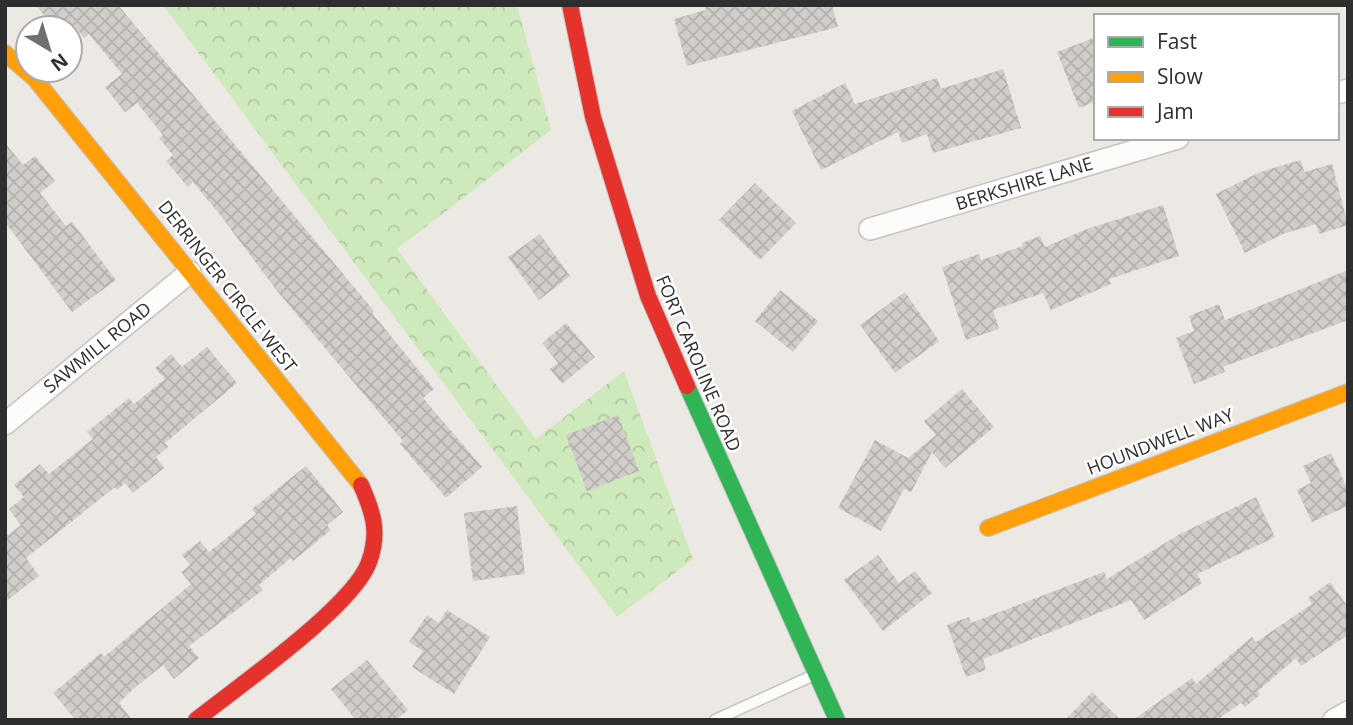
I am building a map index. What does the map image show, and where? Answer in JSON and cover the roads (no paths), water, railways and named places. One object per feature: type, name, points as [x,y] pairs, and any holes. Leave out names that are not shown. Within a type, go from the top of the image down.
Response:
[{"type":"street","name":"FORT CAROLINE ROAD","points":[[570,5],[593,117],[648,296],[837,720]]},
{"type":"street","name":"DERRINGER CIRCLE WEST","points":[[5,53],[35,79],[360,482],[375,516],[369,564],[338,606],[196,720]]},
{"type":"street","name":"BERKSHIRE LANE","points":[[870,229],[1171,140]]},
{"type":"street","name":"SAWMILL ROAD","points":[[5,424],[190,272]]},
{"type":"street","name":"HOUNDWELL WAY","points":[[988,528],[1348,392]]},
{"type":"street","points":[[1334,720],[1348,712]]},
{"type":"lane","points":[[715,720],[815,675]]}]
